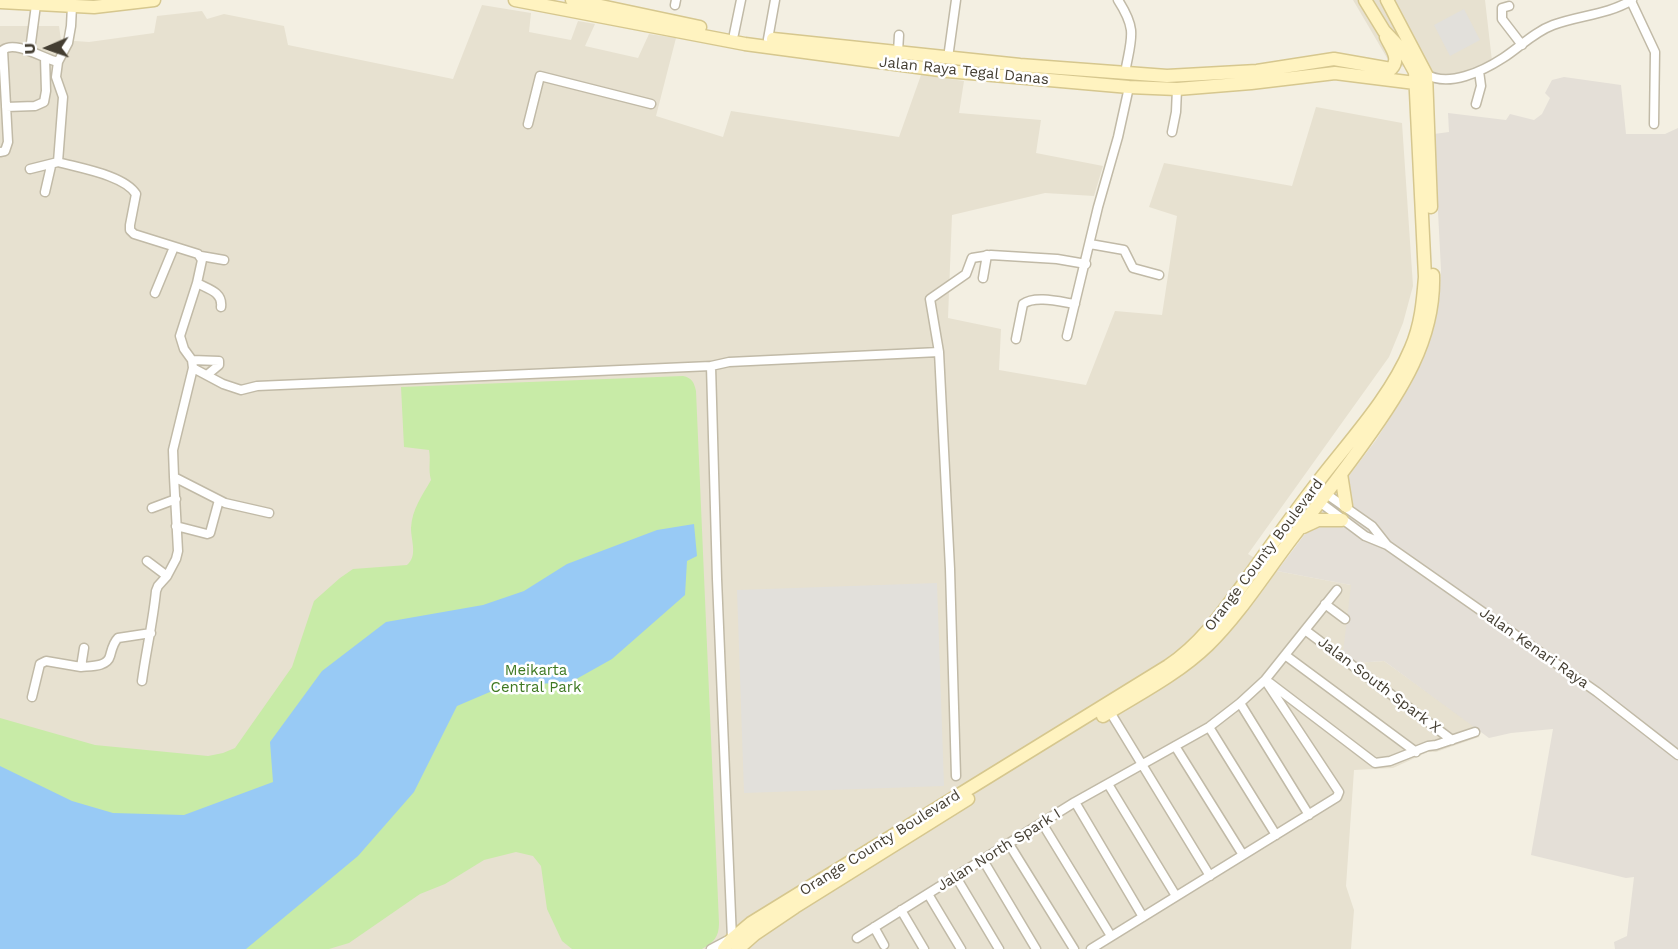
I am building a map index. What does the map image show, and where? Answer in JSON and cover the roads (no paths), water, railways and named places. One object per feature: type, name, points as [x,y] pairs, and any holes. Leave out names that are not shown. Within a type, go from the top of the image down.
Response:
[{"type":"main road","points":[[0,2],[94,7],[154,0]]},
{"type":"main road","name":"Jalan Raya Tegal Danas","points":[[515,0],[948,71],[1125,72],[1177,89],[1335,73],[1418,76]]},
{"type":"main road","name":"Jalan Raya Tegal Danas","points":[[572,0],[609,4],[741,38],[948,58],[1129,87],[1178,76],[1257,71],[1334,59],[1418,76]]},
{"type":"main road","points":[[1365,0],[1384,31],[1396,59],[1395,66],[1391,69]]},
{"type":"main road","points":[[1387,0],[1415,51],[1418,76]]},
{"type":"main road","points":[[1384,31],[1395,34],[1401,26]]},
{"type":"main road","points":[[1384,31],[1399,45],[1418,76]]},
{"type":"main road","name":"Orange County Boulevard","points":[[724,949],[737,946],[751,923],[790,898],[1107,708],[1179,669],[1207,646],[1226,624],[1341,474],[1405,381],[1419,352],[1429,321],[1433,280],[1418,76]]},
{"type":"main road","name":"Orange County Boulevard","points":[[1107,708],[1179,659],[1201,639],[1386,394],[1411,349],[1419,325],[1425,277],[1418,76]]},
{"type":"main road","points":[[1341,474],[1346,506]]},
{"type":"main road","points":[[1297,532],[1318,520],[1342,520]]},
{"type":"street","points":[[741,0],[741,38]]},
{"type":"street","points":[[768,39],[775,0]]},
{"type":"street","points":[[948,58],[956,0]]},
{"type":"street","points":[[1118,0],[1131,23],[1132,31],[1125,72]]},
{"type":"street","points":[[1418,76],[1453,79],[1479,71],[1553,25],[1600,14],[1628,1],[1655,52],[1654,124]]},
{"type":"street","points":[[30,50],[36,5]]},
{"type":"street","points":[[45,192],[54,164],[63,97],[56,77],[58,62],[68,43],[72,6]]},
{"type":"street","points":[[1509,6],[1502,8],[1502,19],[1521,45]]},
{"type":"street","points":[[898,52],[899,35]]},
{"type":"street","points":[[0,152],[5,151],[8,142],[2,84],[3,50],[9,46],[30,50],[58,62]]},
{"type":"street","points":[[6,107],[35,106],[44,102],[45,58]]},
{"type":"street","points":[[1476,104],[1481,86],[1479,71]]},
{"type":"street","points":[[528,124],[540,76],[651,104]]},
{"type":"street","points":[[1067,336],[1129,87]]},
{"type":"street","points":[[1172,132],[1177,89]]},
{"type":"street","points":[[30,169],[54,164],[113,178],[134,190],[136,199],[130,230],[134,234],[201,256],[224,260]]},
{"type":"street","points":[[1090,244],[1124,250],[1133,268],[1159,275]]},
{"type":"street","points":[[155,293],[174,247]]},
{"type":"street","points":[[956,776],[950,569],[939,352],[930,298],[966,274],[972,258],[987,255],[1057,259],[1086,264]]},
{"type":"street","points":[[983,278],[987,255]]},
{"type":"street","points":[[201,256],[197,283],[180,336],[184,349],[193,364],[207,375],[241,390],[257,386],[422,377],[711,366],[729,362],[939,352]]},
{"type":"street","points":[[197,283],[220,296],[221,307]]},
{"type":"street","points":[[1017,339],[1023,304],[1026,302],[1034,300],[1075,304]]},
{"type":"street","points":[[193,364],[217,359],[219,365],[207,375]]},
{"type":"street","points":[[142,681],[156,591],[176,559],[173,450],[193,364]]},
{"type":"street","points":[[711,366],[717,579],[737,946],[711,949]]},
{"type":"street","points":[[174,477],[219,500],[269,513]]},
{"type":"street","points":[[1312,490],[1323,498]]},
{"type":"street","name":"Jalan Kenari Raya","points":[[1323,498],[1346,506],[1372,526],[1387,545]]},
{"type":"street","name":"Jalan Kenari Raya","points":[[1323,498],[1342,520],[1365,537],[1387,545],[1597,692],[1678,755]]},
{"type":"street","points":[[152,508],[176,499]]},
{"type":"street","points":[[176,526],[210,533],[219,500]]},
{"type":"street","points":[[147,561],[167,576]]},
{"type":"street","name":"Jalan North Spark I","points":[[857,938],[1075,802],[1209,727],[1265,680],[1337,590]]},
{"type":"street","points":[[1325,604],[1345,619]]},
{"type":"street","name":"Jalan South Spark X","points":[[1305,630],[1452,740]]},
{"type":"street","points":[[32,697],[40,664],[43,662],[81,667],[107,662],[118,638],[151,633]]},
{"type":"street","points":[[81,667],[84,648]]},
{"type":"street","points":[[1285,655],[1416,752]]},
{"type":"street","points":[[1265,680],[1375,763],[1390,761],[1428,746],[1475,732]]},
{"type":"street","points":[[1090,949],[1337,797],[1339,792],[1265,680]]},
{"type":"street","points":[[1240,703],[1309,815]]},
{"type":"street","points":[[1107,708],[1210,876]]},
{"type":"street","points":[[1209,727],[1276,835]]},
{"type":"street","points":[[1175,746],[1243,855]]},
{"type":"street","points":[[1108,784],[1176,897]]},
{"type":"street","points":[[1075,802],[1143,917]]},
{"type":"street","points":[[1042,823],[1111,936]]},
{"type":"street","points":[[1009,844],[1074,949]]},
{"type":"street","points":[[983,860],[1036,949]]},
{"type":"street","points":[[956,877],[999,949]]},
{"type":"street","points":[[928,894],[960,949]]},
{"type":"street","points":[[902,910],[924,949]]},
{"type":"street","points":[[874,927],[884,945]]},
{"type":"water","points":[[694,524],[697,556],[687,561],[685,595],[612,659],[571,682],[504,686],[457,706],[414,792],[358,856],[246,949],[0,949],[0,766],[72,801],[113,813],[184,815],[273,782],[270,742],[322,671],[386,622],[483,605],[524,591],[567,564],[657,530]]},
{"type":"park label","name":"Meikarta Central Park","points":[[536,680]]}]
